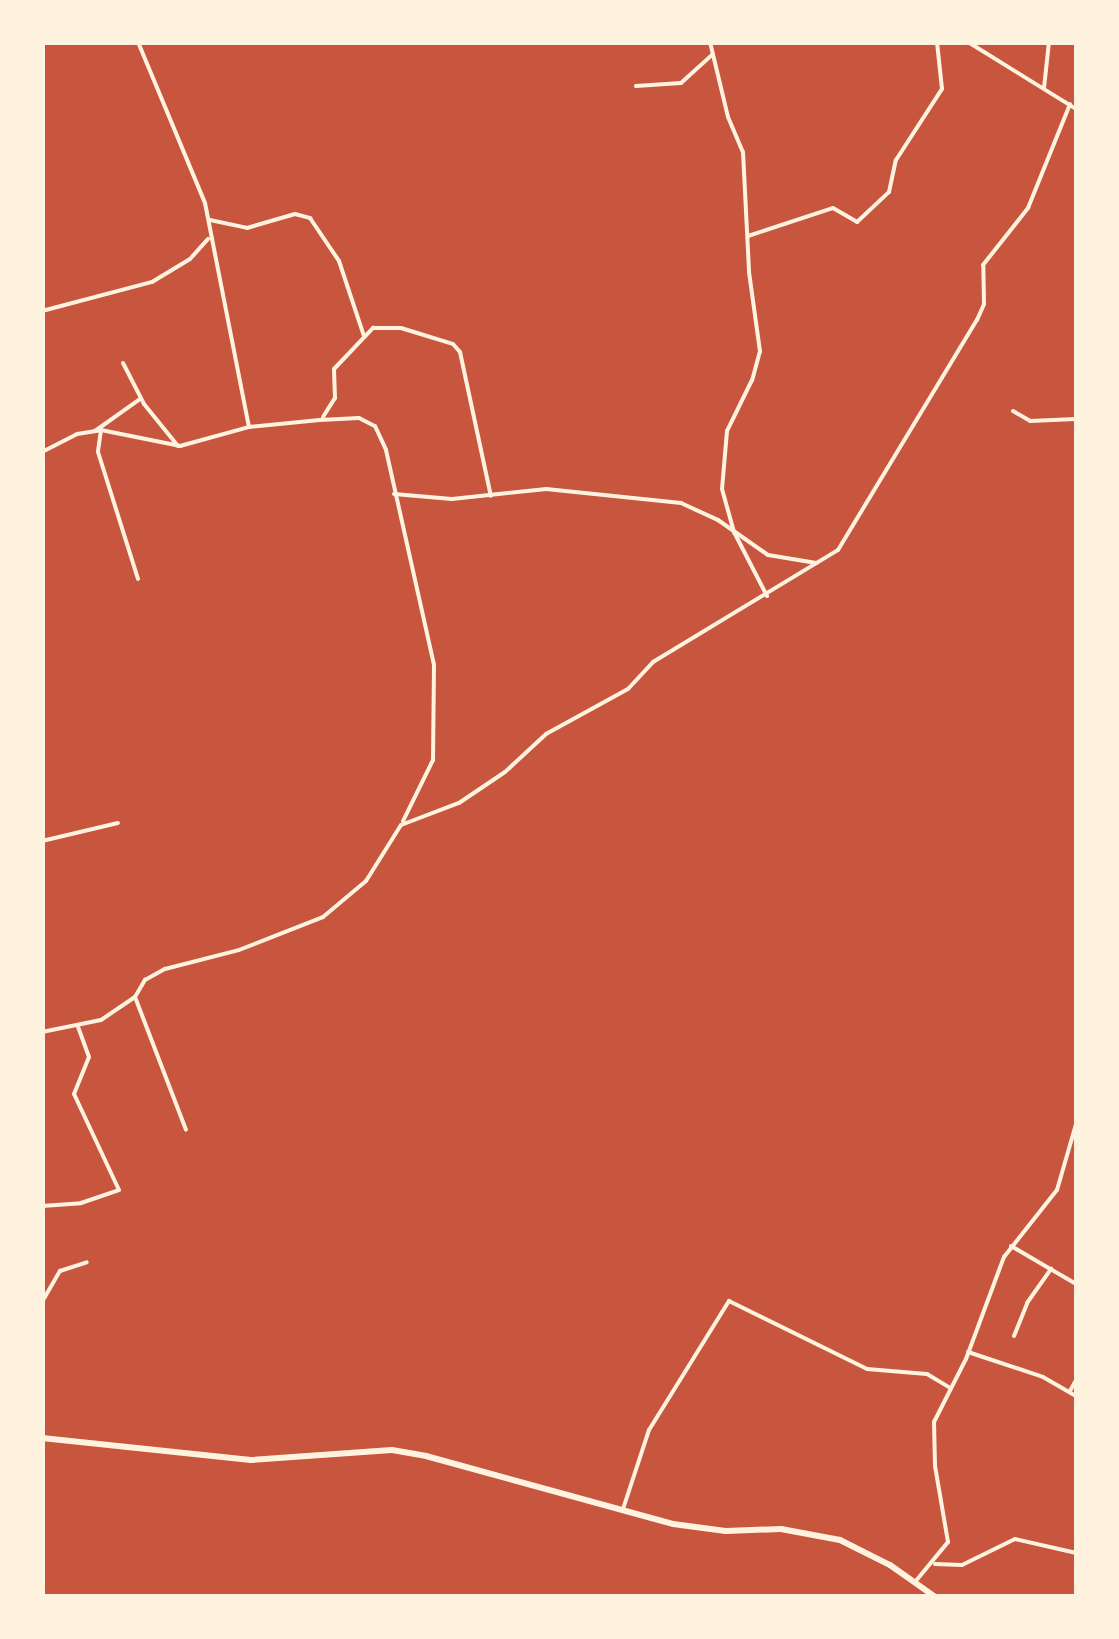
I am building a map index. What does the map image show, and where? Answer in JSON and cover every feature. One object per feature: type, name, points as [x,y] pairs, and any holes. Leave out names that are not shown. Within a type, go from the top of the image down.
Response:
[{"type":"main road","points":[[42,1438],[251,1460],[392,1450],[426,1456],[622,1513],[696,1528],[806,1532],[858,1548],[934,1596]]},
{"type":"street","points":[[138,42],[208,219],[248,428]]},
{"type":"street","points":[[710,42],[728,117],[743,152],[760,351],[752,380],[727,431],[721,470],[734,532],[767,596]]},
{"type":"street","points":[[748,236],[832,208],[858,222],[889,192],[896,160],[942,89],[936,42]]},
{"type":"street","points":[[968,42],[1076,109]]},
{"type":"street","points":[[1044,88],[1049,42]]},
{"type":"street","points":[[636,86],[680,82],[713,54]]},
{"type":"street","points":[[401,825],[459,803],[504,772],[546,734],[628,689],[642,670],[707,627],[820,563],[851,532],[906,431],[964,344],[984,304],[982,265],[1028,208],[1070,104]]},
{"type":"street","points":[[208,219],[247,228],[296,214],[310,218],[339,261],[364,336]]},
{"type":"street","points":[[42,311],[162,277],[190,259],[209,238]]},
{"type":"street","points":[[320,420],[335,398],[334,370],[374,328],[401,328],[458,348],[491,496]]},
{"type":"street","points":[[122,362],[141,397],[178,446]]},
{"type":"street","points":[[42,452],[98,430],[131,410],[141,397]]},
{"type":"street","points":[[1013,410],[1030,421],[1076,420]]},
{"type":"street","points":[[42,1032],[101,1020],[135,997],[145,980],[165,968],[238,950],[302,927],[336,908],[366,881],[401,825],[433,760],[434,665],[386,450],[374,426],[359,418],[320,420],[248,428],[178,446],[98,430]]},
{"type":"street","points":[[98,430],[98,452],[138,579]]},
{"type":"street","points":[[394,494],[446,500],[546,488],[663,501],[696,509],[768,555],[820,563]]},
{"type":"street","points":[[42,841],[118,823]]},
{"type":"street","points":[[135,997],[186,1130]]},
{"type":"street","points":[[42,1206],[80,1203],[119,1190],[74,1094],[89,1057],[78,1027]]},
{"type":"street","points":[[915,1582],[944,1551],[948,1532],[933,1432],[1010,1246],[1057,1190],[1076,1124]]},
{"type":"street","points":[[1010,1246],[1076,1284]]},
{"type":"street","points":[[42,1302],[60,1271],[87,1262]]},
{"type":"street","points":[[1014,1336],[1027,1303],[1052,1269]]},
{"type":"street","points":[[622,1513],[650,1430],[729,1301],[867,1370],[927,1374],[950,1388]]},
{"type":"street","points":[[968,1352],[1043,1377],[1076,1396]]},
{"type":"street","points":[[1070,1391],[1076,1380]]},
{"type":"street","points":[[934,1564],[962,1565],[1015,1539],[1076,1553]]}]
